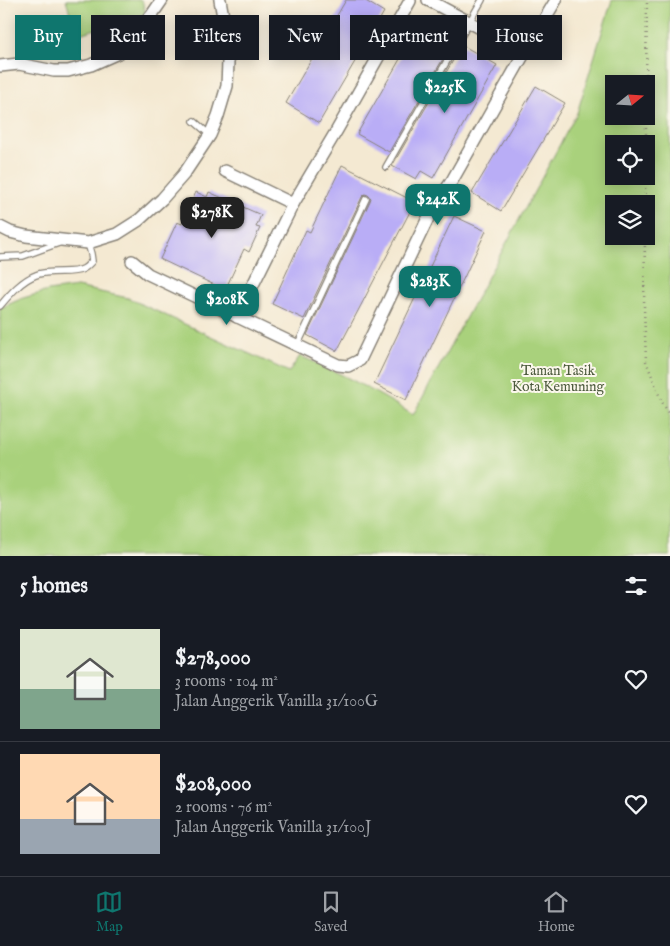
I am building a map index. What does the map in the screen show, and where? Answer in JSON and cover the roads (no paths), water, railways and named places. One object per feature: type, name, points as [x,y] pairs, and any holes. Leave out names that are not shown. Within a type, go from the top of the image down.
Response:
[{"type":"street","points":[[0,66],[19,64],[54,71],[68,71],[102,61],[118,53],[151,16],[162,0]]},
{"type":"street","points":[[0,227],[26,236],[88,243],[117,234],[139,220],[162,199],[184,174],[210,135],[218,116],[226,86],[228,62],[220,0]]},
{"type":"street","points":[[237,317],[293,204],[413,0]]},
{"type":"street","points":[[428,0],[477,26]]},
{"type":"street","points":[[547,15],[556,0]]},
{"type":"street","points":[[132,261],[148,274],[338,366],[348,366],[360,360],[430,214],[453,179],[520,60]]},
{"type":"street","points":[[225,171],[293,204]]},
{"type":"lane","points":[[386,167],[482,0]]},
{"type":"lane","points":[[19,64],[22,60]]},
{"type":"lane","points":[[194,121],[210,135]]},
{"type":"lane","points":[[297,346],[366,199]]},
{"type":"lane","points":[[0,257],[23,256],[63,241]]},
{"type":"lane","points":[[0,306],[26,280],[37,274],[81,270],[92,261],[92,254],[88,243]]},
{"type":"park label","name":"Taman Tasik Kota Kemuning","points":[[558,380]]}]
